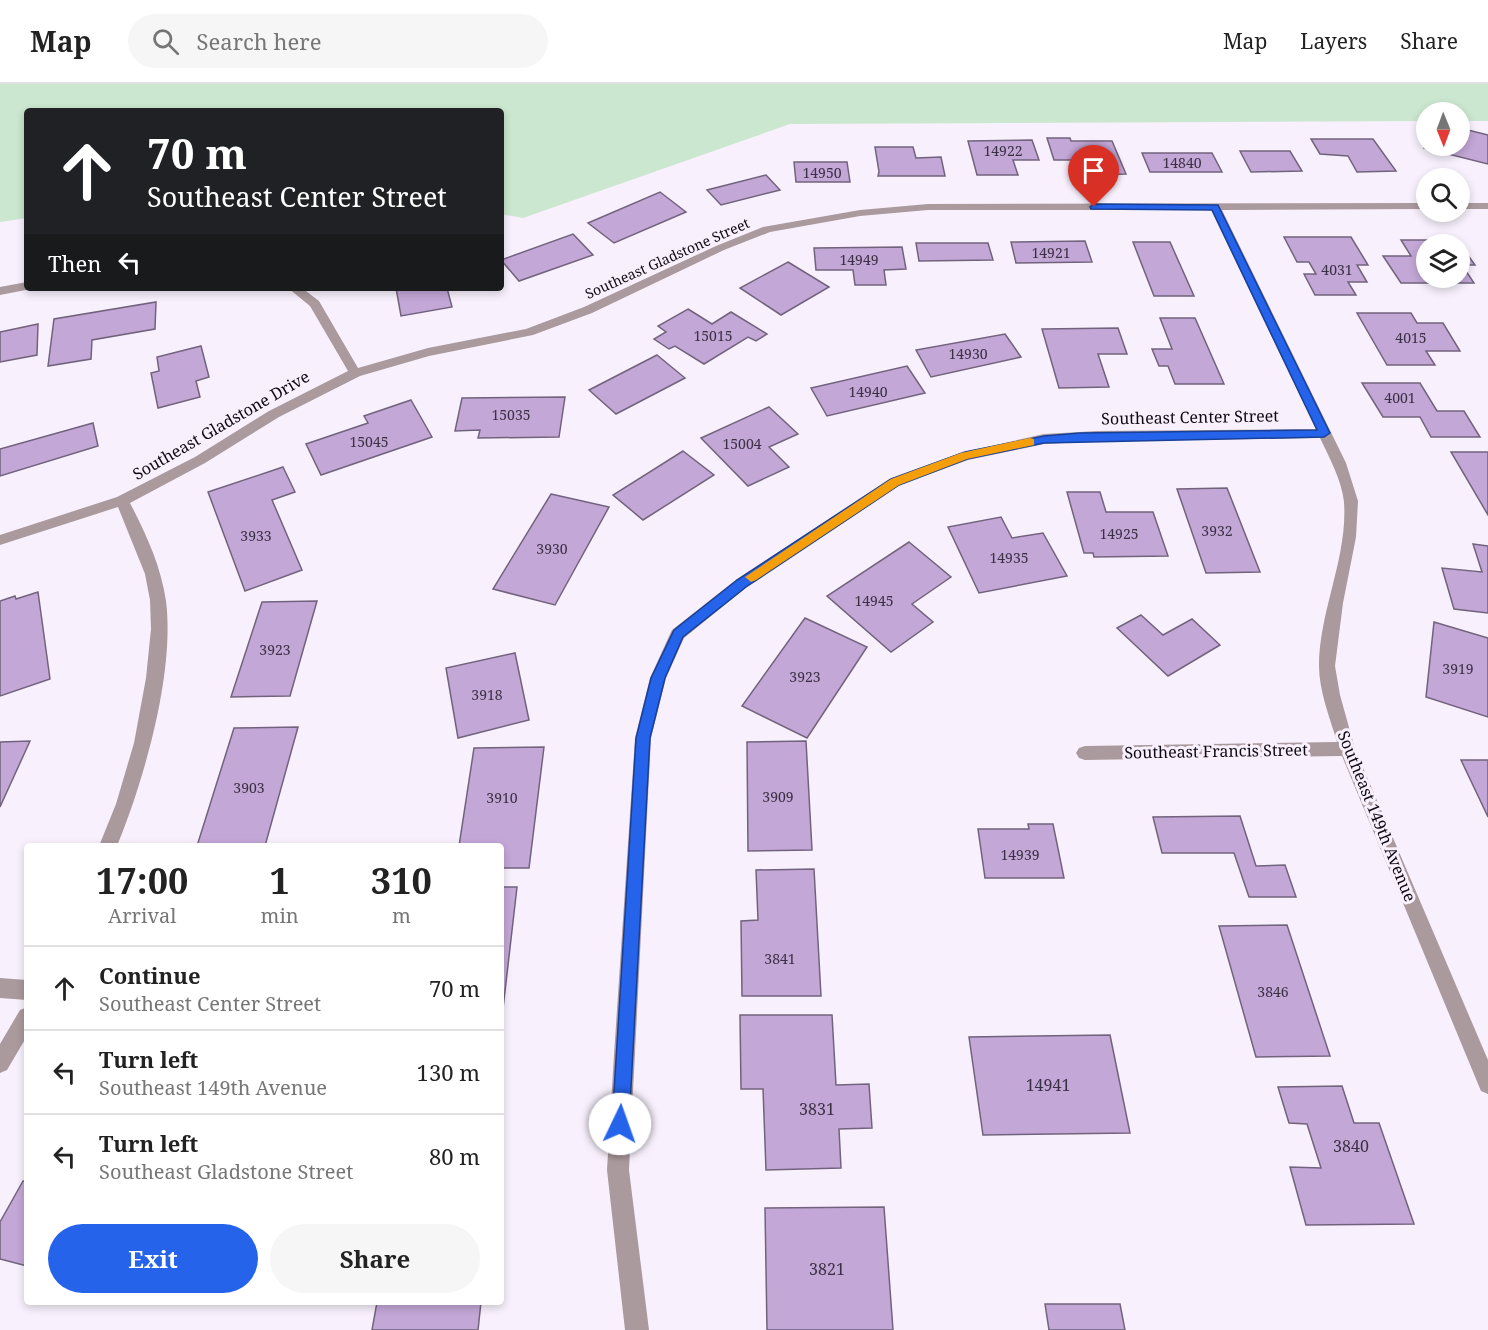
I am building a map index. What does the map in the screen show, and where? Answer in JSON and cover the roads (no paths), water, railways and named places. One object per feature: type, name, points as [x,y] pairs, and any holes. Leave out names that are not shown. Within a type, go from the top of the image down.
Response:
[{"type":"street","name":"Southeast Gladstone Street","points":[[355,373],[428,352],[529,332],[588,310],[720,248],[767,229],[814,219],[928,207],[1416,206]]},
{"type":"street","points":[[1470,206],[1488,206]]},
{"type":"street","name":"Southeast 149th Avenue","points":[[1215,207],[1339,463],[1350,501],[1349,537],[1335,603],[1327,666],[1332,695],[1347,749],[1488,1084]]},
{"type":"street","points":[[0,291],[24,287]]},
{"type":"street","points":[[298,291],[315,304],[355,373]]},
{"type":"street","name":"Southeast Gladstone Drive","points":[[0,540],[122,501],[200,460],[292,404],[355,373]]},
{"type":"street","name":"Southeast Center Street","points":[[637,1330],[618,1170],[624,1044],[643,738],[658,678],[678,634],[742,583],[895,482],[965,456],[1044,440],[1087,437],[1324,433]]},
{"type":"street","points":[[109,843],[131,788],[146,735],[158,646],[158,600],[150,561],[122,501]]},
{"type":"street","name":"Southeast Francis Street","points":[[1086,753],[1347,749]]},
{"type":"street","points":[[0,988],[24,990]]},
{"type":"street","points":[[0,1064],[24,1022]]}]
